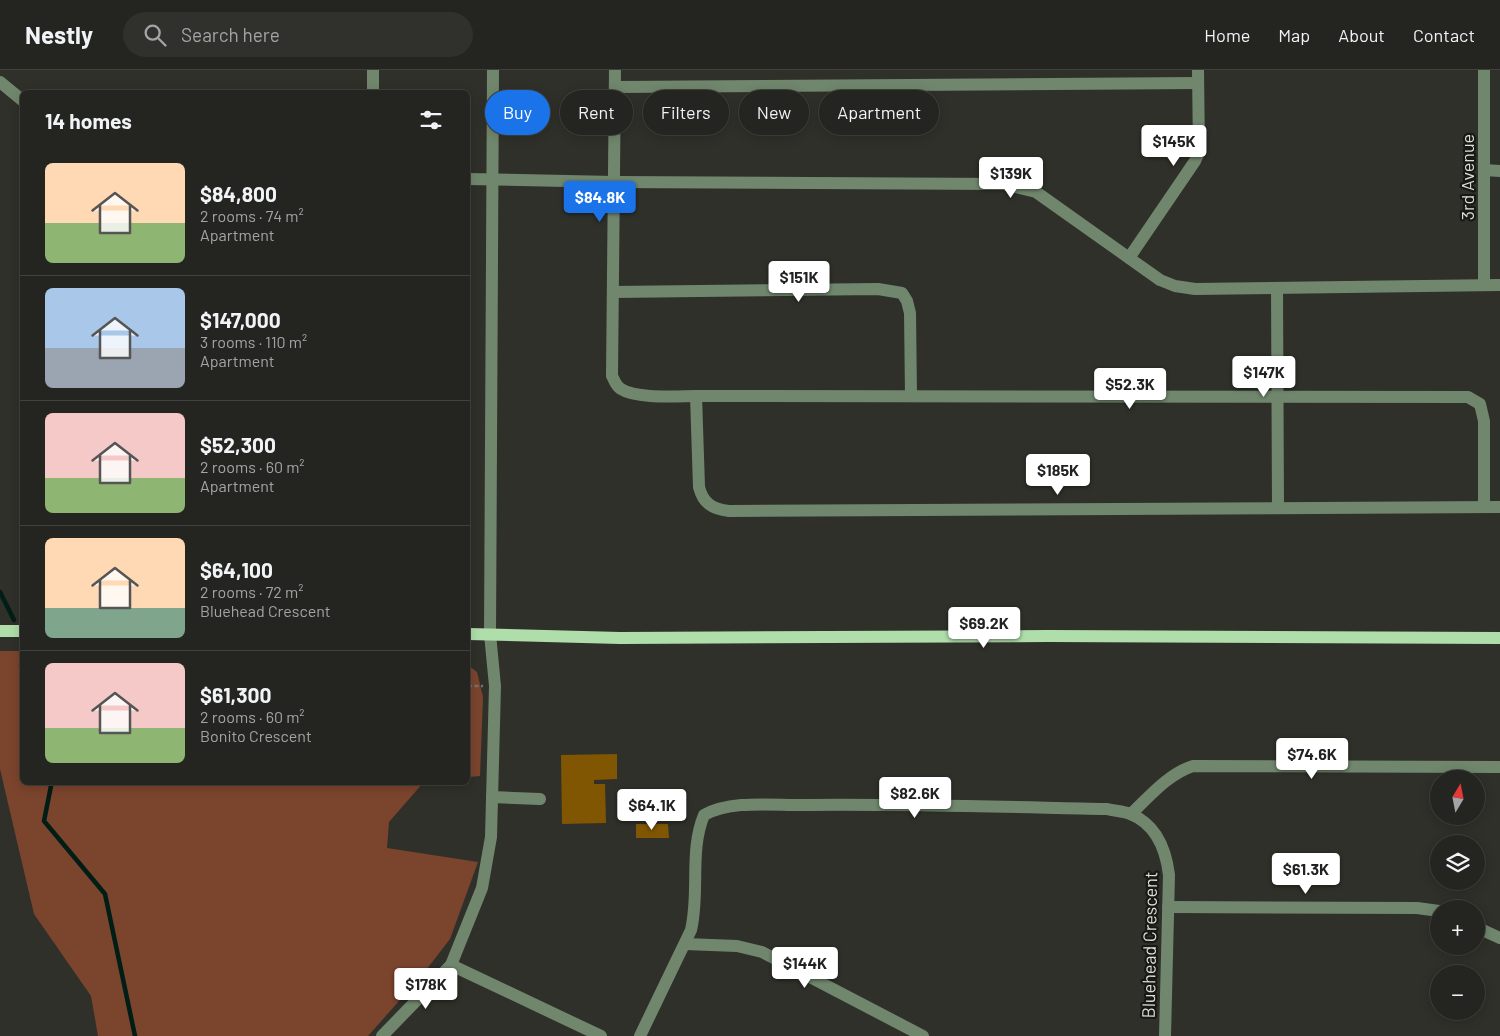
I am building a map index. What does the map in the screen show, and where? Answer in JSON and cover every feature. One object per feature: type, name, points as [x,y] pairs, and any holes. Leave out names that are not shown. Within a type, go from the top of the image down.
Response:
[{"type":"main road","points":[[0,631],[20,631]]},
{"type":"main road","points":[[470,634],[620,638],[1048,636],[1500,638]]},
{"type":"street","points":[[373,70],[373,90]]},
{"type":"street","points":[[382,1036],[451,965],[482,888],[491,837],[495,686],[490,634],[492,70]]},
{"type":"street","points":[[615,70],[612,376],[617,386],[623,390],[635,393],[696,396],[1468,397],[1480,404],[1484,421],[1484,507]]},
{"type":"street","points":[[1129,258],[1199,152],[1198,70]]},
{"type":"street","name":"3rd Avenue","points":[[1484,70],[1484,285]]},
{"type":"street","points":[[0,82],[20,98]]},
{"type":"street","points":[[615,87],[1198,83]]},
{"type":"street","points":[[1484,170],[1500,171]]},
{"type":"street","points":[[470,179],[614,182],[1003,184],[1036,192],[1129,258],[1175,286],[1195,289],[1500,285]]},
{"type":"street","points":[[613,292],[878,288],[902,293],[907,301],[910,313],[911,396]]},
{"type":"street","points":[[1277,288],[1278,508]]},
{"type":"street","points":[[696,396],[699,487],[702,499],[722,510],[748,512],[1500,507]]},
{"type":"street","points":[[1131,814],[1166,781],[1181,770],[1193,766],[1500,767]]},
{"type":"street","points":[[492,797],[540,799]]},
{"type":"street","name":"Bluehead Crescent","points":[[640,1036],[685,944],[695,914],[698,829],[704,815],[714,809],[742,806],[885,804],[1106,809],[1131,814],[1148,826],[1161,841],[1169,875],[1165,1036]]},
{"type":"street","points":[[1168,907],[1417,908],[1430,910]]},
{"type":"street","points":[[1485,931],[1500,938]]},
{"type":"street","points":[[685,944],[737,946],[762,952],[923,1036]]},
{"type":"street","points":[[451,965],[601,1036]]},
{"type":"shaded area","points":[[0,651],[20,651],[20,785],[421,785],[389,822],[387,848],[478,862],[450,939],[423,974],[368,1036],[98,1036],[91,996],[34,914],[0,769]]},
{"type":"shaded area","points":[[470,667],[477,672],[483,697],[480,776],[470,777]]},
{"type":"building","points":[[617,754],[617,779],[594,780],[594,784],[605,784],[606,823],[562,824],[561,755]]},
{"type":"building","points":[[636,824],[668,824],[669,838],[636,838]]},
{"type":"waterway","points":[[0,592],[14,620]]},
{"type":"waterway","points":[[50,785],[44,821],[105,894],[135,1036]]}]
